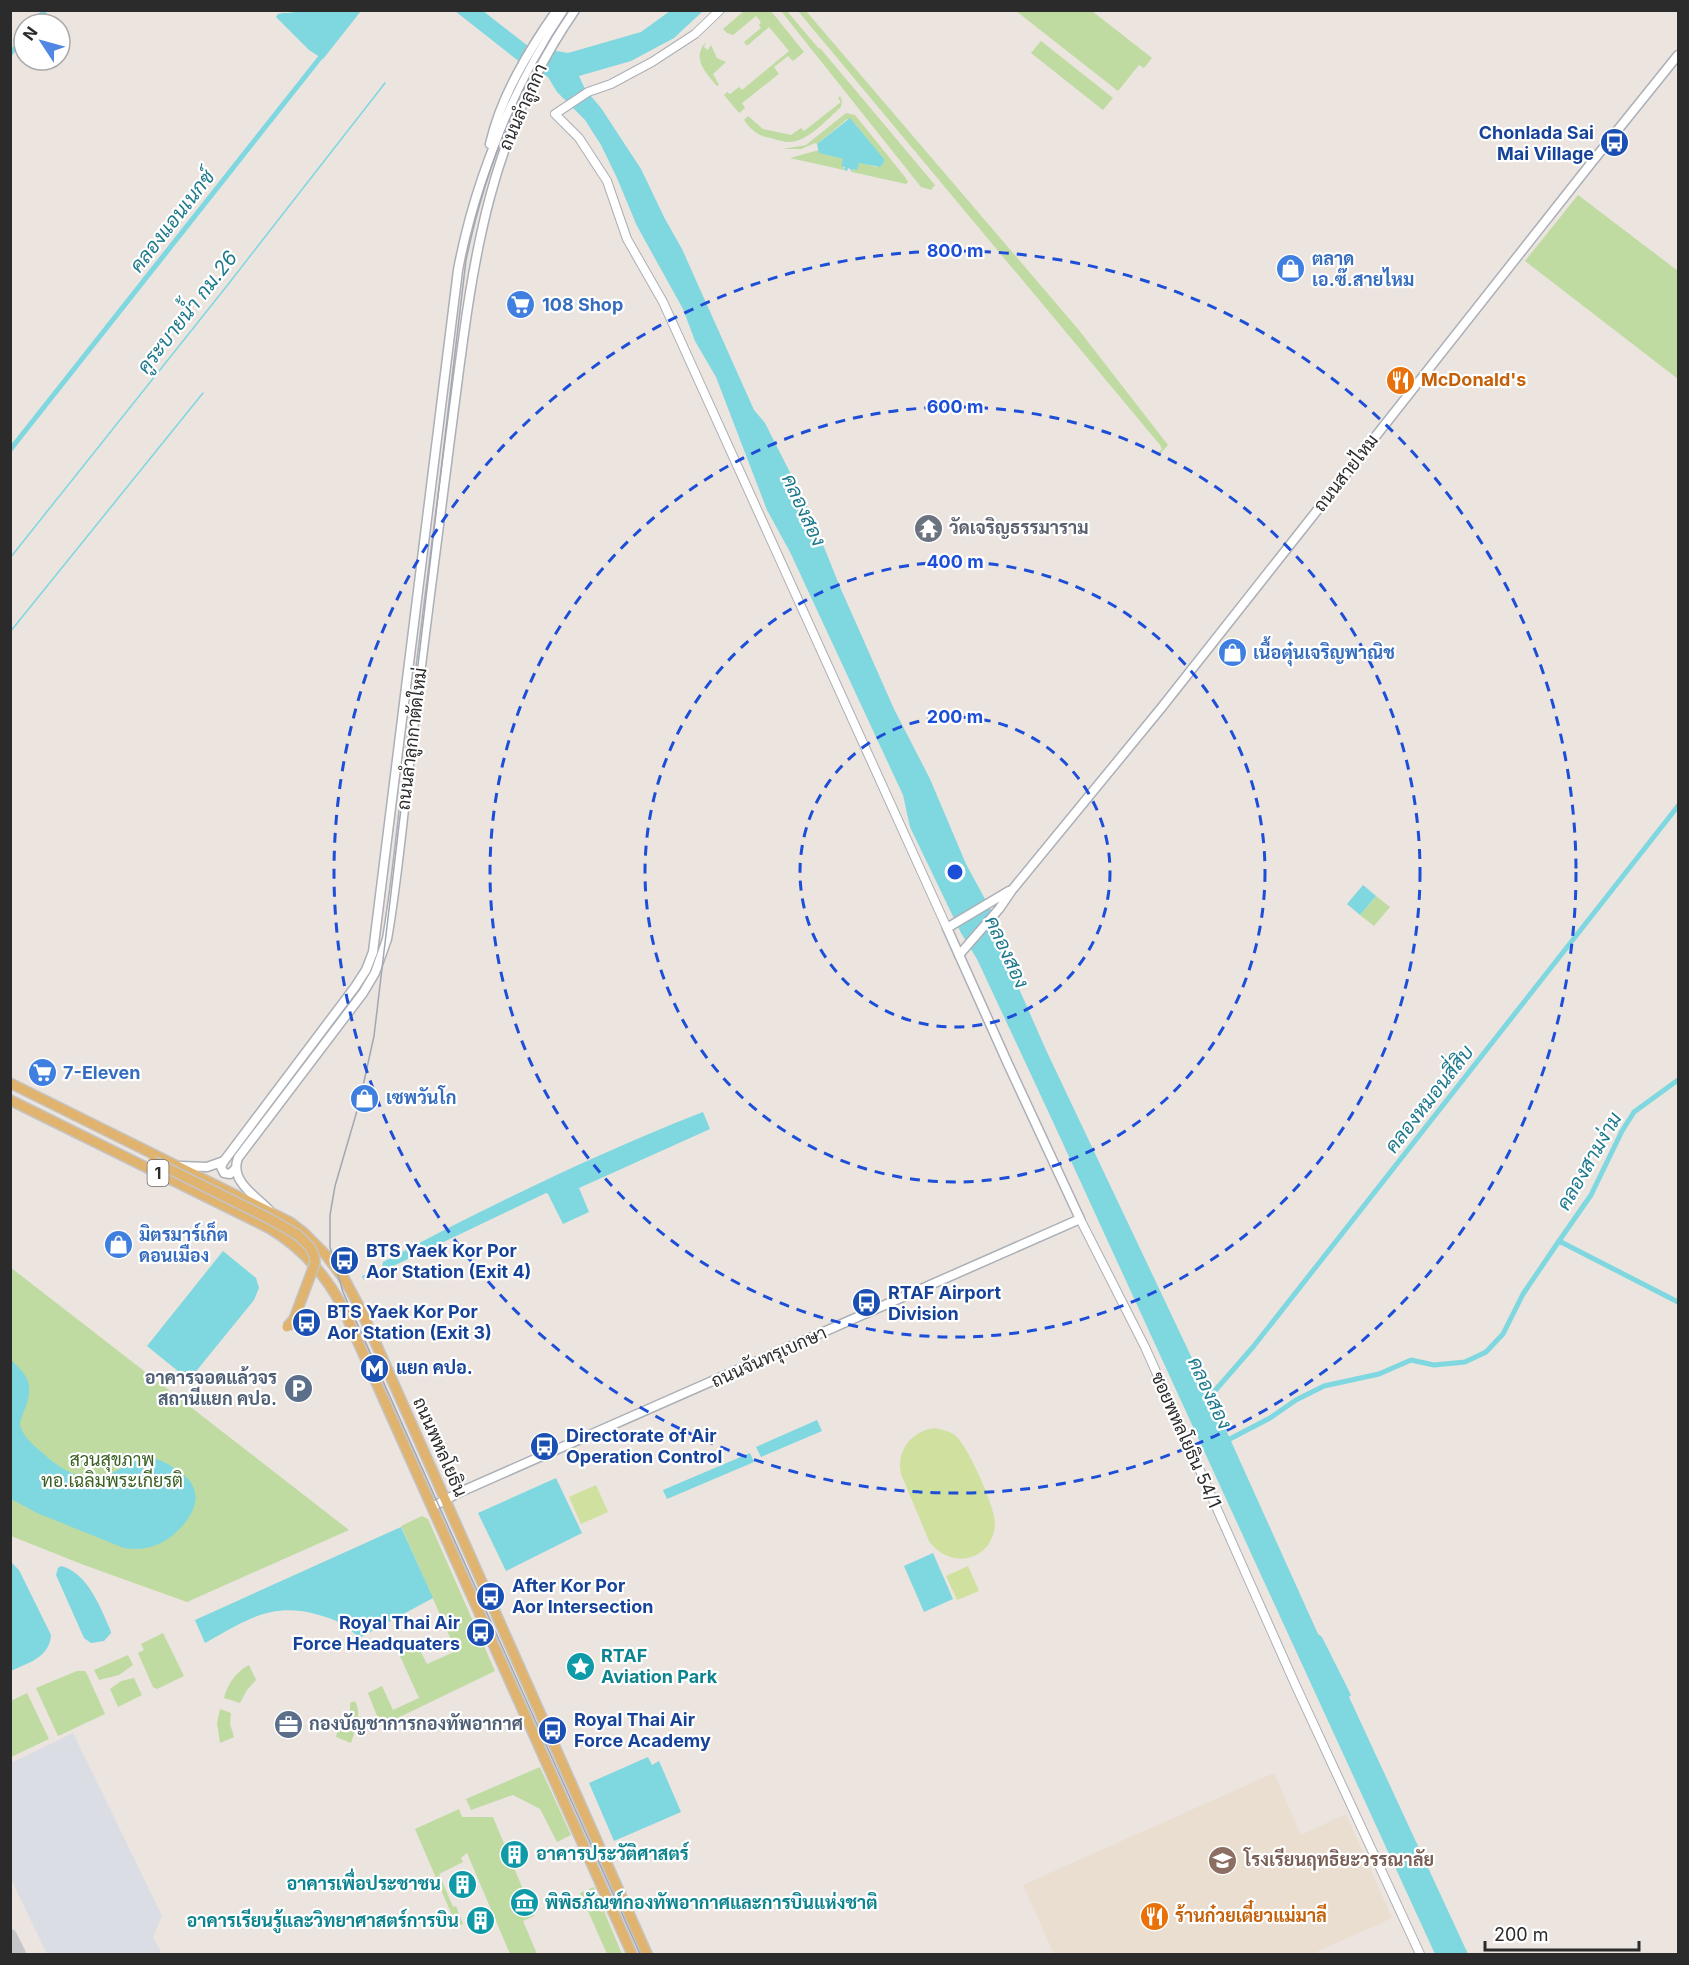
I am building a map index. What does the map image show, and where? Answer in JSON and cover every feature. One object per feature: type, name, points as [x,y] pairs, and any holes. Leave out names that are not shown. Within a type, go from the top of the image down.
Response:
[{"type":"main road","points":[[486,165],[493,132],[512,86],[556,10]]},
{"type":"main road","name":"ถนนลำลูกกา","points":[[472,204],[486,165],[525,76],[565,10]]},
{"type":"main road","name":"ถนนลำลูกกา","points":[[486,209],[504,148],[518,112],[548,53],[575,10]]},
{"type":"main road","name":"ถนนสายไหม","points":[[959,955],[1170,698],[1678,55]]},
{"type":"main road","name":"ถนนลำลูกกาตัดใหม่","points":[[224,1161],[355,987],[371,958],[376,938],[405,684],[458,270],[472,204]]},
{"type":"main road","name":"ถนนลำลูกกาตัดใหม่","points":[[235,1169],[242,1152],[363,993],[375,973],[389,931],[418,685],[469,297],[486,209]]},
{"type":"main road","points":[[405,684],[418,685]]},
{"type":"main road","name":"ถนนสายไหม","points":[[950,926],[1012,890]]},
{"type":"main road","name":"ซอยพหลโยธิน 54/1","points":[[950,926],[959,955],[1080,1219]]},
{"type":"main road","name":"ถนนพหลโยธิน","points":[[10,1083],[290,1222],[315,1243],[345,1280],[369,1326],[647,1954]]},
{"type":"main road","points":[[34,1112],[43,1099]]},
{"type":"main road","name":"ถนนพหลโยธิน","points":[[10,1100],[259,1222],[301,1252],[328,1281],[341,1304],[632,1954]]},
{"type":"main road","points":[[106,1131],[126,1147],[270,1219],[304,1240],[314,1255],[315,1263],[294,1319],[287,1327]]},
{"type":"main road","points":[[180,1166],[207,1167],[224,1161]]},
{"type":"main road","points":[[224,1161],[221,1167],[224,1173],[230,1174],[235,1169],[240,1181],[270,1211]]},
{"type":"main road","name":"ถนนจันทรุเบกษา","points":[[427,1496],[444,1497],[458,1493],[1080,1219]]},
{"type":"main road","name":"ถนนจันทรุเบกษา","points":[[432,1507],[444,1497]]},
{"type":"main road","points":[[545,1760],[559,1754]]},
{"type":"street","points":[[720,10],[695,34],[652,62],[611,84],[588,92],[555,114],[579,138],[607,182],[624,234],[663,302],[950,926]]},
{"type":"street","name":"ซอยพหลโยธิน 54/1","points":[[1080,1219],[1145,1347],[1290,1673],[1420,1954]]},
{"type":"shaded area","points":[[73,1733],[162,1916],[153,1937],[162,1954],[47,1954],[11,1879],[11,1763]]},
{"type":"shaded area","name":"โรงเรียนฤทธิยะวรรณาลัย","points":[[1274,1773],[1301,1835],[1346,1814],[1392,1918],[1312,1954],[1054,1954],[1023,1885]]},
{"type":"green space","points":[[745,10],[771,11],[804,52],[793,61],[788,56],[774,67],[779,74],[742,103],[745,108],[739,113],[724,95],[727,92],[730,94],[739,87],[742,90],[789,51],[769,27],[746,45],[744,42],[761,28],[759,25],[761,22],[756,16],[733,35],[727,33],[723,29]]},
{"type":"green space","points":[[781,11],[787,11],[820,48],[935,185],[931,190],[921,187]]},
{"type":"green space","points":[[798,11],[806,11],[1078,329],[1168,445],[1158,456],[1156,455],[1162,449],[1160,445]]},
{"type":"green space","points":[[1016,11],[1092,11],[1152,58],[1144,68],[1139,65],[1118,91]]},
{"type":"green space","points":[[1041,41],[1113,98],[1103,110],[1031,53]]},
{"type":"green space","points":[[706,42],[704,47],[708,50],[711,45],[717,58],[726,62],[713,74],[719,85],[717,86],[705,71],[700,60],[702,48]]},
{"type":"green space","points":[[840,96],[842,101],[841,107],[817,129],[797,141],[785,142],[762,136],[752,130],[744,120],[748,116],[763,129],[791,135],[801,128],[804,131],[841,102],[838,98]]},
{"type":"green space","points":[[846,113],[855,115],[905,177],[908,182],[906,184],[852,172],[859,162],[876,167],[884,160],[856,125],[847,119],[817,144],[801,149],[783,149],[806,145]]},
{"type":"green space","points":[[819,150],[820,153],[843,159],[844,170],[790,158]]},
{"type":"green space","points":[[1578,195],[1678,271],[1678,379],[1525,261]]},
{"type":"green space","points":[[1376,896],[1390,907],[1374,926],[1360,915]]},
{"type":"green space","name":"สวนสุขภาพ ทอ.เฉลิมพระเกียรติ","points":[[10,1267],[349,1530],[187,1602],[11,1536]]},
{"type":"green space","points":[[935,1428],[951,1433],[961,1442],[980,1478],[994,1516],[992,1537],[987,1546],[979,1554],[969,1558],[959,1559],[948,1556],[929,1541],[901,1474],[901,1458],[907,1444],[919,1433]]},
{"type":"green space","points":[[596,1485],[608,1512],[581,1524],[569,1497]]},
{"type":"green space","points":[[422,1516],[428,1519],[495,1671],[381,1726],[368,1693],[382,1686],[393,1710],[419,1698],[399,1654],[418,1646],[427,1664],[456,1651],[401,1526]]},
{"type":"green space","points":[[968,1566],[979,1591],[957,1600],[946,1576]]},
{"type":"green space","points":[[163,1633],[184,1676],[157,1689],[153,1687],[138,1653],[144,1650],[141,1644]]},
{"type":"green space","points":[[128,1655],[133,1665],[119,1675],[99,1680],[94,1670]]},
{"type":"green space","points":[[249,1665],[256,1680],[240,1703],[224,1698],[233,1678]]},
{"type":"green space","points":[[77,1671],[85,1671],[87,1674],[105,1714],[58,1736],[36,1688]]},
{"type":"green space","points":[[134,1678],[142,1695],[118,1707],[110,1689],[121,1681]]},
{"type":"green space","points":[[27,1693],[49,1739],[11,1757],[11,1701]]},
{"type":"green space","points":[[355,1701],[358,1716],[351,1743],[336,1737],[339,1724],[350,1724],[350,1703]]},
{"type":"green space","points":[[220,1709],[231,1713],[230,1724],[234,1737],[220,1743],[217,1723]]},
{"type":"green space","points":[[540,1767],[571,1835],[557,1842],[540,1809],[513,1795],[471,1810],[466,1799]]},
{"type":"green space","points":[[459,1809],[462,1817],[493,1817],[534,1916],[523,1921],[537,1954],[510,1954],[467,1853],[461,1858],[463,1862],[439,1874],[463,1924],[457,1927],[415,1829]]},
{"type":"green space","points":[[594,1887],[622,1954],[607,1954],[580,1893]]},
{"type":"water","points":[[296,11],[361,11],[323,59],[309,50],[276,17],[278,14]]},
{"type":"water","name":"คลองสอง","points":[[455,11],[483,11],[528,46],[568,53],[641,32],[670,11],[703,11],[674,38],[631,61],[579,76],[585,89],[601,108],[641,169],[682,249],[754,410],[765,423],[810,512],[840,587],[894,709],[930,779],[966,864],[998,923],[1010,968],[1046,1050],[1226,1430],[1318,1634],[1322,1637],[1351,1695],[1349,1697],[1468,1954],[1435,1954],[1054,1124],[977,959],[961,933],[910,827],[903,795],[790,552],[767,510],[716,377],[695,341],[683,309],[637,226],[601,145],[585,120],[557,92],[548,77],[521,63]]},
{"type":"water","points":[[850,118],[884,159],[880,167],[859,163],[857,170],[853,169],[852,172],[848,168],[847,171],[841,166],[843,159],[819,153],[817,144]]},
{"type":"water","points":[[1363,885],[1376,896],[1360,915],[1347,904]]},
{"type":"water","points":[[703,1112],[710,1129],[579,1188],[589,1212],[563,1224],[546,1193],[364,1280],[362,1276],[382,1267],[383,1262],[541,1182]]},
{"type":"water","points":[[223,1251],[256,1278],[259,1288],[254,1300],[189,1380],[147,1346]]},
{"type":"water","points":[[10,1359],[25,1375],[29,1385],[28,1398],[20,1423],[21,1428],[34,1445],[61,1468],[80,1476],[94,1478],[108,1475],[135,1461],[152,1458],[168,1464],[188,1479],[193,1486],[196,1500],[190,1516],[178,1531],[157,1545],[142,1549],[124,1548],[37,1513],[11,1499]]},
{"type":"water","points":[[817,1420],[822,1431],[761,1457],[756,1447]]},
{"type":"water","points":[[750,1453],[754,1462],[667,1499],[663,1490]]},
{"type":"water","points":[[556,1478],[582,1533],[506,1571],[478,1513]]},
{"type":"water","points":[[401,1527],[433,1598],[359,1638],[346,1627],[330,1619],[302,1611],[286,1610],[246,1621],[205,1643],[195,1620]]},
{"type":"water","points":[[933,1553],[953,1599],[924,1612],[904,1566]]},
{"type":"water","points":[[10,1561],[19,1570],[51,1635],[50,1643],[42,1654],[11,1671]]},
{"type":"water","points":[[61,1566],[79,1576],[92,1592],[111,1633],[104,1641],[91,1643],[84,1638],[56,1575]]},
{"type":"water","points":[[648,1757],[652,1765],[659,1761],[681,1812],[614,1841],[589,1783]]},
{"type":"waterway","name":"คลองแอนเนกซ์","points":[[10,450],[323,54]]},
{"type":"waterway","name":"คูระบายน้ำ กม.26","points":[[10,558],[385,83]]},
{"type":"waterway","name":"คูระบายน้ำ กม.26","points":[[10,632],[203,393]]},
{"type":"waterway","name":"คลองหมอนสี่สิบ","points":[[1206,1401],[1253,1347],[1678,806]]},
{"type":"waterway","name":"คลองสามง่าม","points":[[1559,1241],[1591,1195],[1622,1131],[1634,1112],[1678,1080]]},
{"type":"waterway","name":"คลองสามง่าม","points":[[1224,1442],[1324,1386],[1379,1374],[1411,1360],[1434,1365],[1465,1362],[1486,1352],[1503,1334],[1523,1294],[1559,1241],[1678,1302]]},
{"type":"taxiway","points":[[10,1936],[19,1954]]},
{"type":"railway","points":[[569,10],[534,68],[505,130],[483,194],[466,260],[374,1036],[359,1104],[335,1186],[330,1215],[330,1247],[343,1292],[640,1954]]},
{"type":"place","name":"Chonlada Sai Mai Village","points":[[1615,143]]},
{"type":"place","name":"ตลาด เอ.ซ๊.สายไหม","points":[[1291,269]]},
{"type":"place","name":"108 Shop","points":[[521,305]]},
{"type":"place","name":"McDonald's","points":[[1400,380]]},
{"type":"place","name":"วัดเจริญธรรมาราม","points":[[928,528]]},
{"type":"place","name":"เนื้อตุ๋นเจริญพาณิช","points":[[1232,653]]},
{"type":"place","name":"7-Eleven","points":[[42,1073]]},
{"type":"place","name":"เซพวันโก","points":[[365,1098]]},
{"type":"place","name":"มิตรมาร์เก็ต ดอนเมือง","points":[[118,1245]]},
{"type":"place","name":"BTS Yaek Kor Por Aor Station (Exit 4)","points":[[345,1261]]},
{"type":"place","name":"RTAF Airport Division","points":[[867,1303]]},
{"type":"place","name":"BTS Yaek Kor Por Aor Station (Exit 3)","points":[[306,1322]]},
{"type":"place","name":"แยก คปอ.","points":[[375,1368]]},
{"type":"place","name":"อาคารจอดแล้วจร สถานีแยก คปอ.","points":[[298,1388]]},
{"type":"place","name":"Directorate of Air Operation Control","points":[[545,1446]]},
{"type":"place","name":"After Kor Por Aor Intersection","points":[[491,1596]]},
{"type":"place","name":"Royal Thai Air Force Headquaters","points":[[481,1633]]},
{"type":"place","name":"RTAF Aviation Park","points":[[580,1666]]},
{"type":"place","name":"กองบัญชาการกองทัพอากาศ","points":[[288,1724]]},
{"type":"place","name":"Royal Thai Air Force Academy","points":[[553,1730]]},
{"type":"place","name":"อาคารประวัติศาสตร์","points":[[515,1854]]},
{"type":"place","name":"โรงเรียนฤทธิยะวรรณาลัย","points":[[1223,1860]]},
{"type":"place","name":"อาคารเพื่อประชาชน","points":[[462,1884]]},
{"type":"place","name":"พิพิธภัณฑ์กองทัพอากาศและการบินแห่งชาติ","points":[[524,1903]]},
{"type":"place","name":"ร้านก๋วยเตี๋ยวแม่มาลี","points":[[1154,1916]]},
{"type":"place","name":"อาคารเรียนรู้และวิทยาศาสตร์การบิน","points":[[480,1921]]}]
